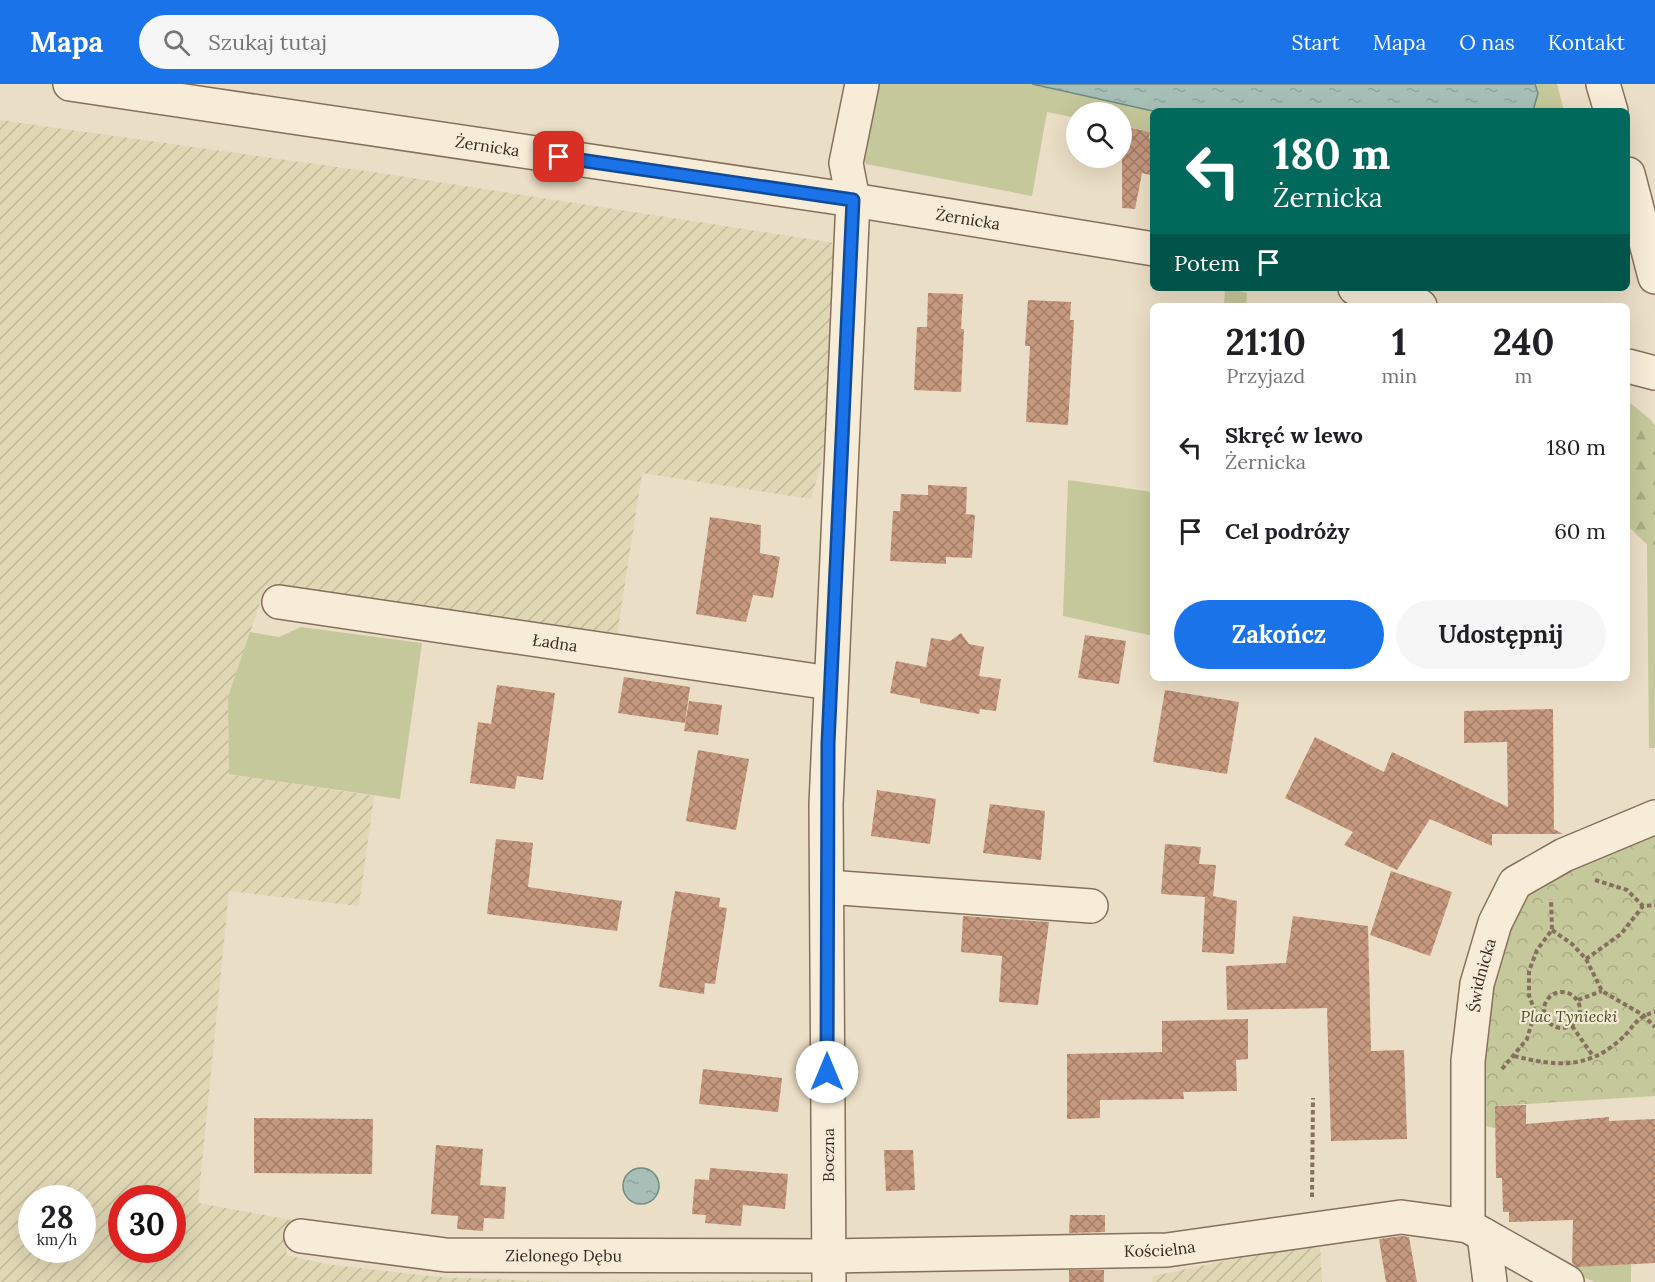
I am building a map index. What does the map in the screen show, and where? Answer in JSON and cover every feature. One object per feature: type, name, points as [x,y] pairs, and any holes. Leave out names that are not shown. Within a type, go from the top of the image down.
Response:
[{"type":"street","name":"Żernicka","points":[[70,84],[853,200],[1150,248]]},
{"type":"street","name":"Boczna","points":[[829,1269],[826,887],[830,683],[853,200],[846,163],[862,84]]},
{"type":"street","points":[[1603,84],[1610,108]]},
{"type":"street","points":[[1630,182],[1655,277]]},
{"type":"street","points":[[1366,291],[1409,303]]},
{"type":"street","points":[[1630,367],[1655,374]]},
{"type":"street","name":"Ładna","points":[[279,603],[830,683]]},
{"type":"street","name":"Świdnicka","points":[[1476,1231],[1468,1101],[1468,1062],[1477,984],[1495,923],[1515,883],[1564,855],[1655,817]]},
{"type":"street","points":[[826,887],[1090,906]]},
{"type":"street","name":"Kościelna","points":[[829,1269],[1167,1250],[1401,1217],[1476,1231],[1567,1282]]},
{"type":"street","points":[[1476,1231],[1490,1282]]},
{"type":"street","name":"Zielonego Dębu","points":[[301,1236],[446,1255],[829,1269]]},
{"type":"path","points":[[1468,1101],[1515,1056],[1527,1039],[1535,1012],[1529,995],[1529,971],[1537,950],[1552,930],[1550,893],[1545,866]]},
{"type":"path","points":[[1590,879],[1627,890],[1643,906]]},
{"type":"path","points":[[1586,959],[1622,934],[1643,906],[1655,905]]},
{"type":"path","points":[[1552,930],[1572,944],[1586,959],[1602,991],[1655,1026]]},
{"type":"path","points":[[1578,1000],[1602,991]]},
{"type":"path","points":[[1563,992],[1571,994],[1578,1000],[1581,1009],[1579,1019],[1572,1026],[1563,1029],[1554,1027],[1546,1020],[1544,1010],[1546,1000],[1554,994],[1563,992]]},
{"type":"path","points":[[1535,1012],[1544,1010]]},
{"type":"path","points":[[1515,1056],[1554,1064],[1573,1065],[1620,1040],[1639,1016],[1655,1012]]},
{"type":"path","points":[[1572,1026],[1593,1056]]},
{"type":"path","points":[[1313,1098],[1314,1228]]},
{"type":"shaded area","points":[[0,120],[380,173],[835,243],[826,446],[811,499],[642,473],[617,635],[266,586],[228,697],[229,774],[374,796],[359,906],[229,891],[198,1203],[291,1220],[286,1255],[325,1264],[438,1277],[565,1282],[0,1282]]},
{"type":"shaded area","points":[[1320,1241],[1322,1282],[1152,1282],[1153,1276]]},
{"type":"shaded area","points":[[817,1280],[817,1282],[585,1282]]},
{"type":"green space","points":[[876,84],[1032,84],[1113,102],[1066,102],[1066,116],[1047,112],[1032,196],[866,164],[861,150]]},
{"type":"green space","points":[[1535,84],[1557,84],[1563,108],[1534,108],[1538,93]]},
{"type":"green space","points":[[1132,106],[1150,110],[1150,131],[1132,128]]},
{"type":"green space","points":[[1225,291],[1247,293],[1246,303],[1224,303]]},
{"type":"green space","points":[[1630,403],[1655,426],[1655,748],[1649,748],[1646,447],[1630,422]]},
{"type":"green space","points":[[1630,406],[1655,426],[1655,552],[1630,528]]},
{"type":"green space","points":[[1068,480],[1150,492],[1150,635],[1063,616]]},
{"type":"green space","points":[[301,627],[422,643],[400,799],[229,774],[228,697],[250,632],[279,637]]},
{"type":"green space","name":"Plac Tyniecki","points":[[1655,827],[1655,1096],[1495,1106],[1496,1128],[1474,1124],[1478,1036],[1502,934],[1533,885]]},
{"type":"green space","points":[[1631,1264],[1631,1282],[1595,1282],[1568,1271],[1567,1267]]},
{"type":"water","points":[[1032,84],[1535,84],[1538,93],[1534,108],[1150,108],[1150,110],[1132,106],[1132,102],[1113,102]]},
{"type":"water","points":[[641,1168],[653,1174],[659,1186],[653,1198],[641,1204],[629,1198],[623,1186],[629,1174]]},
{"type":"building","points":[[1132,128],[1150,132],[1150,175],[1142,173],[1135,209],[1122,208],[1122,168],[1132,168]]},
{"type":"building","points":[[928,293],[963,294],[961,392],[914,390],[917,327],[927,327]]},
{"type":"building","points":[[1028,300],[1071,302],[1070,320],[1074,320],[1068,425],[1026,422],[1030,346],[1025,346]]},
{"type":"building","points":[[928,485],[967,487],[966,514],[975,515],[972,558],[946,557],[946,564],[890,561],[893,511],[900,511],[901,494],[928,495]]},
{"type":"building","points":[[710,517],[761,525],[760,553],[780,557],[773,598],[753,595],[746,622],[696,614]]},
{"type":"building","points":[[961,633],[969,644],[984,647],[979,676],[1001,679],[996,711],[980,709],[979,714],[920,703],[920,699],[890,693],[896,661],[926,667],[931,638],[950,641]]},
{"type":"building","points":[[1085,635],[1126,641],[1119,684],[1078,678]]},
{"type":"building","points":[[624,677],[690,687],[685,723],[618,713]]},
{"type":"building","points":[[497,685],[555,693],[543,780],[517,776],[515,789],[470,783],[478,722],[491,724]]},
{"type":"building","points":[[1165,690],[1239,702],[1227,774],[1153,762]]},
{"type":"building","points":[[689,701],[722,705],[718,735],[684,731]]},
{"type":"building","points":[[1553,709],[1554,829],[1563,834],[1492,834],[1492,846],[1430,819],[1397,870],[1344,845],[1353,832],[1285,798],[1315,737],[1384,772],[1392,752],[1508,807],[1507,742],[1464,743],[1464,711]]},
{"type":"building","points":[[698,750],[749,759],[736,830],[686,821]]},
{"type":"building","points":[[877,790],[936,799],[930,844],[871,836]]},
{"type":"building","points":[[990,804],[1045,811],[1041,860],[983,853]]},
{"type":"building","points":[[496,839],[533,843],[528,887],[622,901],[617,931],[487,914]]},
{"type":"building","points":[[1165,844],[1201,847],[1199,864],[1216,865],[1213,896],[1237,901],[1234,954],[1202,952],[1205,897],[1161,894]]},
{"type":"building","points":[[1391,871],[1452,892],[1430,956],[1370,935]]},
{"type":"building","points":[[675,891],[720,898],[719,907],[727,908],[715,984],[705,983],[704,994],[659,987]]},
{"type":"building","points":[[963,916],[1049,922],[1038,1005],[999,1002],[1002,956],[961,952]]},
{"type":"building","points":[[1293,916],[1368,926],[1371,1051],[1404,1050],[1407,1139],[1331,1141],[1327,1008],[1227,1010],[1226,966],[1286,963]]},
{"type":"building","points":[[1248,1019],[1248,1059],[1236,1060],[1237,1091],[1183,1092],[1184,1099],[1100,1100],[1100,1118],[1067,1119],[1067,1054],[1162,1052],[1162,1021]]},
{"type":"building","points":[[703,1069],[782,1078],[778,1112],[699,1104]]},
{"type":"building","points":[[1526,1105],[1526,1124],[1609,1117],[1609,1121],[1655,1119],[1655,1263],[1577,1267],[1572,1263],[1573,1220],[1509,1222],[1509,1212],[1503,1212],[1502,1178],[1496,1178],[1495,1106]]},
{"type":"building","points":[[254,1118],[373,1119],[372,1174],[254,1173]]},
{"type":"building","points":[[436,1145],[483,1149],[480,1185],[506,1187],[504,1219],[484,1218],[483,1231],[457,1229],[458,1216],[431,1214]]},
{"type":"building","points":[[884,1150],[913,1150],[915,1190],[886,1191]]},
{"type":"building","points":[[710,1168],[788,1174],[785,1209],[743,1205],[741,1226],[705,1223],[706,1215],[692,1214],[695,1179],[709,1180]]},
{"type":"building","points":[[1070,1215],[1105,1215],[1105,1232],[1069,1233]]},
{"type":"building","points":[[1409,1237],[1417,1282],[1386,1282],[1379,1239]]},
{"type":"building","points":[[1069,1270],[1104,1270],[1104,1282],[1069,1282]]},
{"type":"route","points":[[559,157],[853,200],[826,804],[827,1072]]}]
